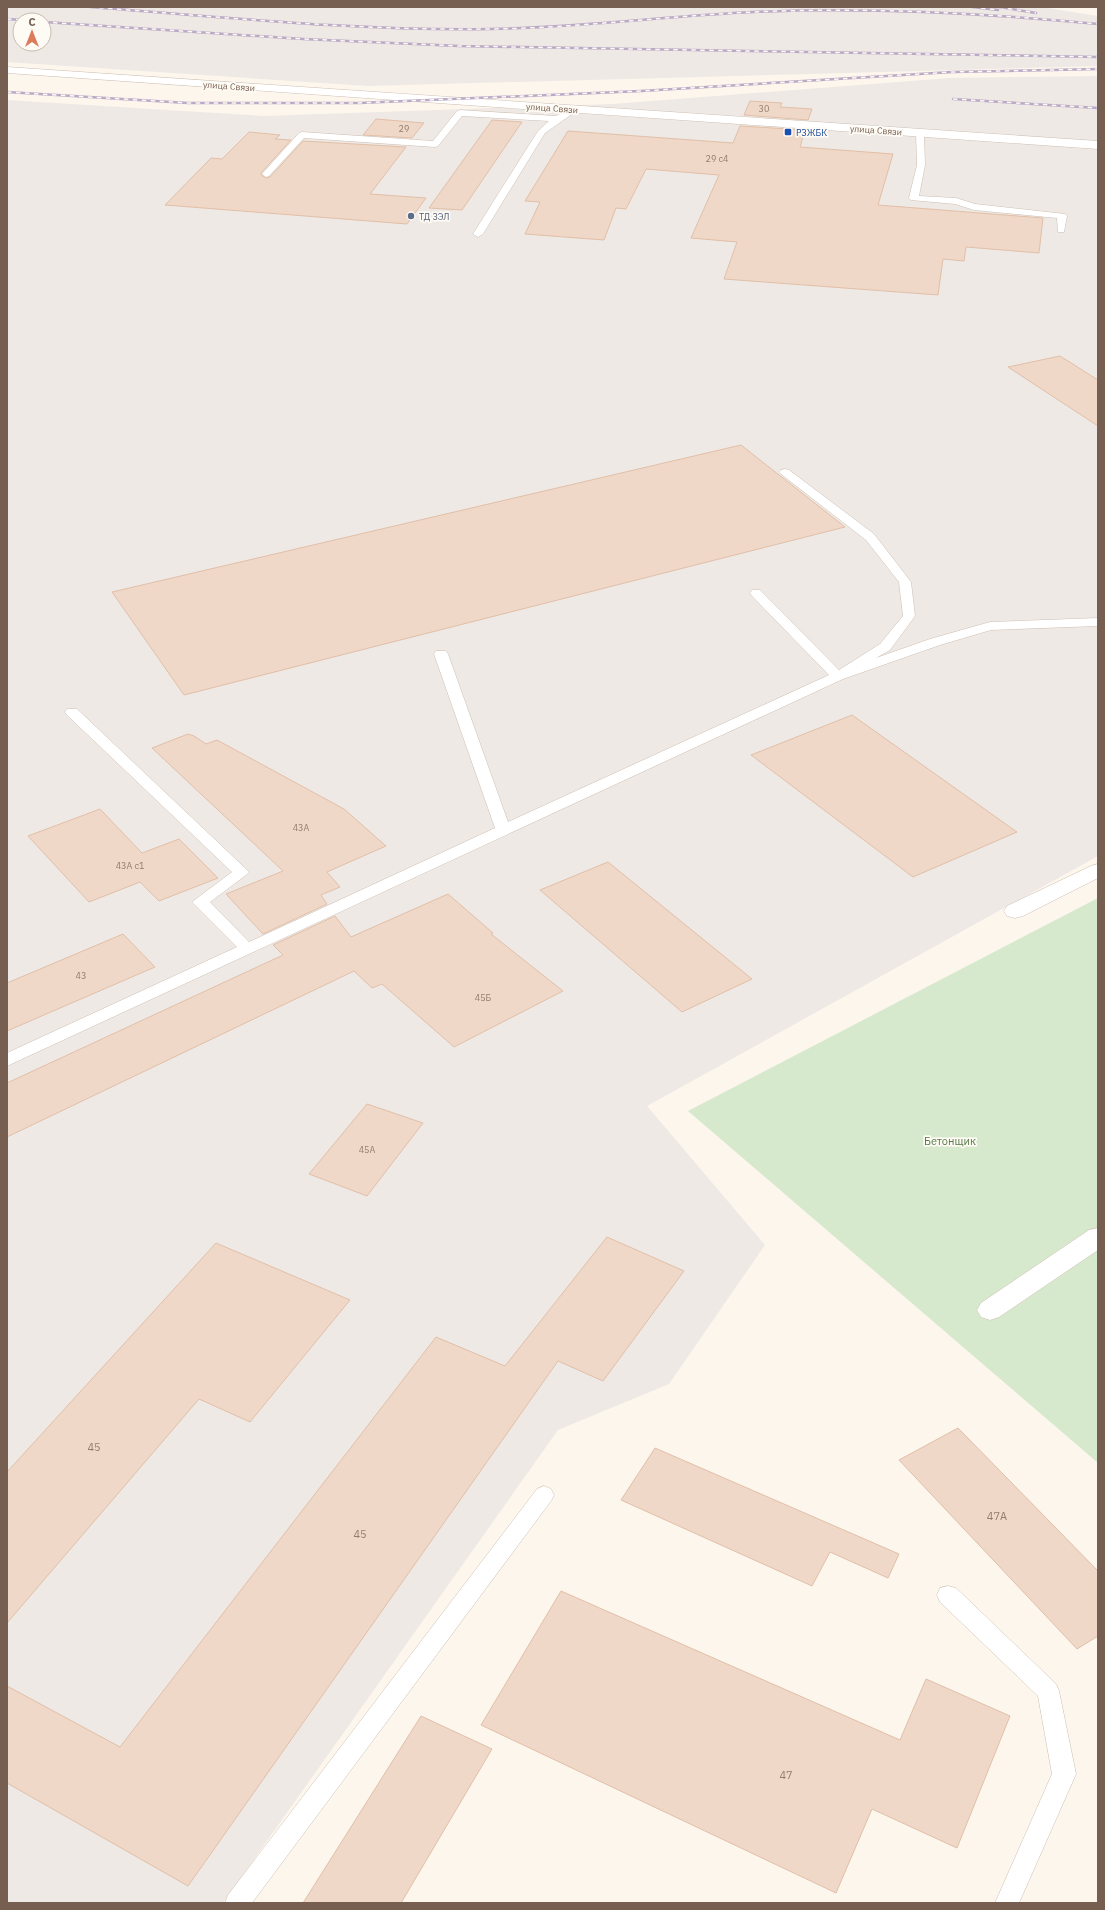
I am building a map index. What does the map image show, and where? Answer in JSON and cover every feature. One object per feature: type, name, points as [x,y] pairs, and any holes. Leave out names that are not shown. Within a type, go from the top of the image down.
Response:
[{"type":"street","name":"улица Связи","points":[[7,70],[1098,146]]},
{"type":"street","points":[[1015,911],[1098,870]]},
{"type":"street","points":[[990,1310],[1098,1237]]},
{"type":"lane","points":[[478,234],[542,131],[557,119],[572,110]]},
{"type":"lane","points":[[266,174],[302,135],[435,144],[460,113],[557,119]]},
{"type":"lane","points":[[920,133],[921,166],[914,198],[956,201],[974,207],[1062,216],[1061,230]]},
{"type":"lane","points":[[785,472],[870,537],[905,582],[909,616],[885,647],[838,676]]},
{"type":"lane","points":[[756,593],[838,676]]},
{"type":"lane","points":[[7,1060],[503,829],[838,676],[935,642],[990,626],[1098,622]]},
{"type":"lane","points":[[441,654],[503,829]]},
{"type":"lane","points":[[72,712],[241,872],[200,902],[232,932],[247,949]]},
{"type":"lane","points":[[237,1903],[544,1496]]},
{"type":"lane","points":[[948,1595],[1048,1691],[1064,1774],[1008,1903]]},
{"type":"shaded area","points":[[7,7],[1041,7],[1098,16],[1098,66],[368,86],[7,62]]},
{"type":"shaded area","points":[[1098,76],[1098,856],[647,1106],[765,1245],[669,1384],[558,1430],[223,1903],[7,1903],[7,100],[264,116],[612,104],[950,78]]},
{"type":"green space","name":"Бетонщик","points":[[1098,898],[1098,1463],[688,1111]]},
{"type":"building","points":[[750,101],[782,103],[780,107],[812,109],[808,120],[744,115]]},
{"type":"building","points":[[376,119],[424,123],[412,138],[363,135]]},
{"type":"building","points":[[492,120],[522,122],[462,210],[429,208]]},
{"type":"building","points":[[740,126],[805,130],[800,147],[893,154],[878,205],[1043,218],[1039,253],[966,247],[964,261],[943,259],[938,295],[724,279],[737,242],[691,238],[719,175],[646,169],[626,209],[616,208],[604,240],[525,234],[540,202],[525,201],[568,131],[733,143]]},
{"type":"building","points":[[249,132],[280,135],[275,139],[291,140],[261,173],[261,175],[266,178],[270,177],[303,141],[406,147],[370,194],[426,198],[407,224],[165,205],[211,158],[222,159]]},
{"type":"building","points":[[1060,356],[1098,380],[1098,426],[1008,367]]},
{"type":"building","points":[[741,445],[845,527],[184,695],[112,592]]},
{"type":"building","points":[[852,715],[1017,832],[913,877],[751,755]]},
{"type":"building","points":[[188,734],[206,744],[217,740],[344,809],[386,846],[327,872],[340,887],[321,895],[327,904],[263,934],[226,894],[283,871],[152,748]]},
{"type":"building","points":[[100,809],[142,853],[179,839],[218,878],[159,901],[140,882],[89,902],[28,836]]},
{"type":"building","points":[[608,862],[752,979],[682,1012],[540,890]]},
{"type":"building","points":[[448,894],[493,933],[491,934],[563,991],[454,1047],[382,984],[372,988],[354,971],[7,1137],[7,1083],[283,955],[273,945],[335,916],[351,937]]},
{"type":"building","points":[[123,934],[155,967],[7,1031],[7,983]]},
{"type":"building","points":[[367,1104],[423,1123],[367,1196],[309,1174]]},
{"type":"building","points":[[607,1237],[684,1271],[603,1381],[558,1361],[188,1886],[7,1783],[7,1686],[120,1747],[436,1337],[505,1366]]},
{"type":"building","points":[[216,1243],[350,1300],[250,1422],[199,1399],[7,1623],[7,1472]]},
{"type":"building","points":[[958,1428],[1098,1571],[1098,1636],[1077,1649],[899,1460]]},
{"type":"building","points":[[655,1448],[899,1554],[888,1578],[830,1552],[812,1586],[621,1500]]},
{"type":"building","points":[[561,1591],[900,1740],[926,1679],[1010,1716],[957,1848],[872,1809],[836,1893],[481,1725]]},
{"type":"building","points":[[421,1716],[492,1749],[401,1903],[303,1903]]},
{"type":"railway","points":[[90,7],[340,26],[440,29],[523,28],[753,12],[840,10],[969,14],[1098,24]]},
{"type":"railway","points":[[972,7],[998,10]]},
{"type":"railway","points":[[999,7],[1036,13]]},
{"type":"railway","points":[[7,19],[12,19]]},
{"type":"railway","points":[[52,23],[303,39],[459,46],[1098,57]]},
{"type":"railway","points":[[7,92],[188,103],[359,103],[641,91],[952,72],[1098,69]]},
{"type":"railway","points":[[953,99],[1098,108]]},
{"type":"place","name":"РЗЖБК","points":[[788,132]]},
{"type":"place","name":"ТД ЗЭЛ","points":[[411,216]]}]
